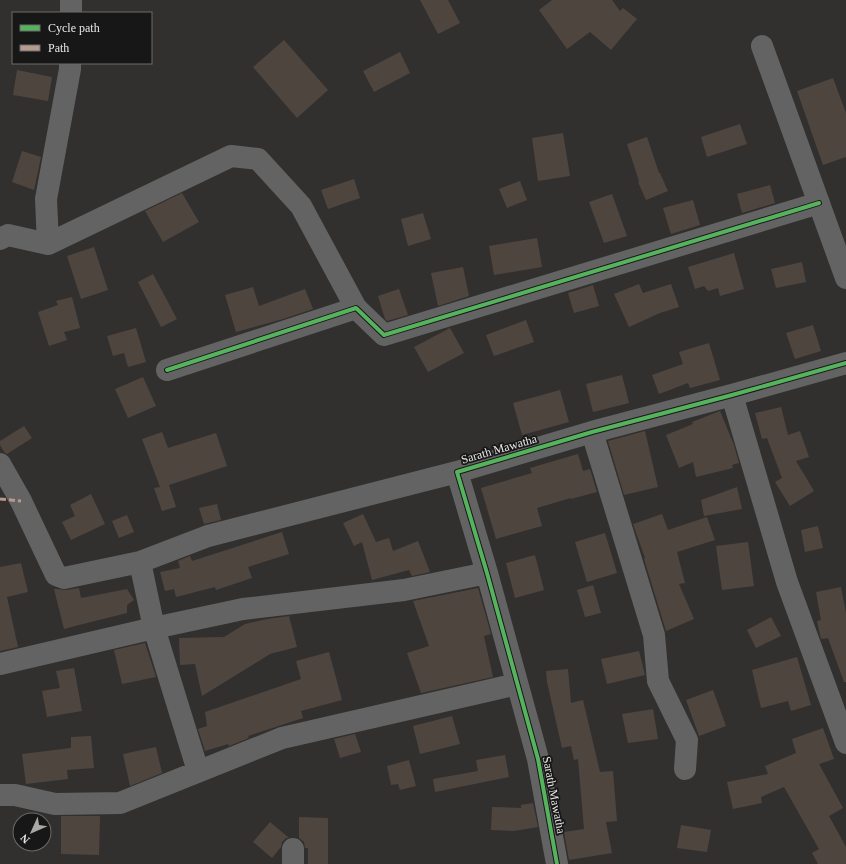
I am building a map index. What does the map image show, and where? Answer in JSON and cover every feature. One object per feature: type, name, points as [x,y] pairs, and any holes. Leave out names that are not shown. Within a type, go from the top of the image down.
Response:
[{"type":"street","points":[[71,0],[71,12]]},
{"type":"street","points":[[762,46],[846,278]]},
{"type":"street","points":[[48,244],[46,199],[70,64]]},
{"type":"street","points":[[0,239],[8,235],[48,244],[231,156],[258,159],[301,206],[356,308],[384,335],[819,203]]},
{"type":"street","points":[[167,370],[356,308]]},
{"type":"street","name":"Sarath Mawatha","points":[[557,864],[538,759],[487,573],[457,472],[592,432],[732,396],[846,363]]},
{"type":"street","points":[[732,396],[787,582],[846,743]]},
{"type":"street","points":[[592,432],[654,635],[658,681],[687,740],[684,769]]},
{"type":"street","points":[[0,464],[21,501],[56,575],[64,578],[140,562],[208,536],[457,472]]},
{"type":"street","points":[[140,562],[154,628],[198,771]]},
{"type":"street","points":[[0,664],[154,628],[244,609],[404,590],[487,573]]},
{"type":"street","points":[[0,795],[15,795],[55,804],[120,803],[282,738],[517,684]]},
{"type":"building","points":[[420,0],[448,0],[460,23],[438,34]]},
{"type":"building","points":[[552,0],[612,0],[620,11],[623,8],[637,19],[611,50],[590,32],[567,49],[539,10]]},
{"type":"building","points":[[284,40],[328,90],[297,118],[253,67]]},
{"type":"building","points":[[400,52],[410,73],[374,92],[363,71]]},
{"type":"building","points":[[17,70],[52,77],[48,101],[13,95]]},
{"type":"building","points":[[833,78],[846,113],[846,157],[823,165],[797,91]]},
{"type":"building","points":[[740,124],[747,144],[707,157],[701,137]]},
{"type":"building","points":[[563,133],[570,176],[538,181],[532,138]]},
{"type":"building","points":[[647,137],[659,173],[668,191],[646,200],[638,182],[639,181],[627,144]]},
{"type":"building","points":[[22,151],[41,157],[34,190],[12,182]]},
{"type":"building","points":[[354,179],[360,198],[328,209],[321,190]]},
{"type":"building","points":[[520,181],[527,200],[507,208],[499,189]]},
{"type":"building","points":[[770,185],[775,203],[742,213],[737,194]]},
{"type":"building","points":[[182,193],[199,222],[163,242],[145,211]]},
{"type":"building","points":[[612,194],[627,236],[604,243],[589,202]]},
{"type":"building","points":[[693,200],[700,225],[671,234],[663,208]]},
{"type":"building","points":[[423,213],[431,239],[408,246],[401,219]]},
{"type":"building","points":[[537,238],[542,267],[494,275],[489,246]]},
{"type":"building","points":[[94,247],[108,290],[81,299],[67,256]]},
{"type":"building","points":[[734,253],[744,289],[720,296],[718,288],[708,291],[704,286],[695,289],[688,267]]},
{"type":"building","points":[[802,262],[806,282],[776,288],[771,269]]},
{"type":"building","points":[[463,267],[469,296],[438,306],[431,273]]},
{"type":"building","points":[[153,274],[177,319],[161,327],[138,282]]},
{"type":"building","points":[[639,284],[643,293],[671,284],[679,307],[660,313],[629,327],[614,294]]},
{"type":"building","points":[[593,285],[599,306],[574,313],[568,293]]},
{"type":"building","points":[[253,287],[259,306],[305,289],[313,309],[236,332],[225,295]]},
{"type":"building","points":[[399,289],[408,315],[387,321],[385,319],[378,296]]},
{"type":"building","points":[[72,297],[80,328],[64,332],[67,340],[49,346],[38,312],[58,305],[56,301]]},
{"type":"building","points":[[526,320],[534,342],[494,356],[486,335]]},
{"type":"building","points":[[813,325],[821,351],[795,359],[786,333]]},
{"type":"building","points":[[136,328],[146,362],[128,367],[124,353],[113,356],[107,336]]},
{"type":"building","points":[[450,328],[464,353],[428,372],[414,347]]},
{"type":"building","points":[[709,343],[720,380],[690,388],[688,383],[659,394],[652,375],[683,364],[679,352]]},
{"type":"building","points":[[622,375],[629,403],[593,412],[586,384]]},
{"type":"building","points":[[143,377],[156,406],[128,418],[115,389]]},
{"type":"building","points":[[560,390],[569,422],[522,435],[513,403]]},
{"type":"building","points":[[781,407],[788,435],[800,431],[809,457],[796,461],[814,491],[790,506],[775,482],[782,478],[767,438],[762,439],[755,413]]},
{"type":"building","points":[[720,411],[734,445],[739,463],[732,465],[733,468],[696,477],[693,462],[679,468],[666,435],[693,424],[692,422]]},
{"type":"building","points":[[24,426],[32,438],[7,454],[5,453],[0,445],[0,441]]},
{"type":"building","points":[[645,431],[658,487],[624,495],[608,441]]},
{"type":"building","points":[[162,432],[168,448],[216,433],[227,466],[169,485],[176,507],[162,511],[154,488],[160,487],[142,439]]},
{"type":"building","points":[[578,454],[583,471],[590,469],[597,492],[537,508],[542,526],[496,539],[481,488],[532,473],[530,468]]},
{"type":"building","points":[[737,487],[742,509],[704,516],[701,500]]},
{"type":"building","points":[[91,494],[105,524],[71,540],[62,522],[75,516],[70,505]]},
{"type":"building","points":[[217,504],[221,520],[204,524],[199,508]]},
{"type":"building","points":[[363,514],[376,542],[389,538],[393,551],[418,541],[430,572],[412,576],[409,570],[372,580],[362,542],[354,546],[343,523]]},
{"type":"building","points":[[662,514],[668,530],[707,517],[715,540],[677,552],[685,583],[679,584],[694,619],[666,631],[644,559],[645,558],[633,524]]},
{"type":"building","points":[[127,515],[134,532],[119,538],[112,521]]},
{"type":"building","points":[[818,526],[823,548],[805,552],[801,530]]},
{"type":"building","points":[[282,532],[289,554],[248,567],[252,578],[216,590],[215,587],[176,597],[174,589],[165,591],[160,572],[180,568],[178,561],[190,556],[192,561]]},
{"type":"building","points":[[605,533],[617,573],[587,582],[575,542]]},
{"type":"building","points":[[748,542],[754,586],[722,590],[716,546]]},
{"type":"building","points":[[535,555],[544,590],[515,598],[506,563]]},
{"type":"building","points":[[21,563],[28,592],[7,597],[18,647],[0,651],[0,567]]},
{"type":"building","points":[[593,585],[601,613],[585,617],[577,590]]},
{"type":"building","points":[[841,587],[846,613],[846,682],[844,682],[828,638],[821,639],[817,621],[821,620],[816,592]]},
{"type":"building","points":[[79,588],[81,598],[127,589],[134,600],[127,605],[127,613],[64,629],[54,589],[66,590]]},
{"type":"building","points":[[478,588],[491,634],[484,636],[493,677],[421,693],[407,653],[429,646],[413,601]]},
{"type":"building","points":[[289,616],[297,647],[270,654],[202,696],[195,664],[180,665],[179,638],[224,637],[245,624]]},
{"type":"building","points":[[771,617],[781,636],[756,648],[747,630]]},
{"type":"building","points":[[145,643],[156,677],[122,684],[114,650]]},
{"type":"building","points":[[639,651],[645,675],[607,684],[601,659]]},
{"type":"building","points":[[329,652],[342,700],[301,711],[303,718],[248,736],[249,738],[229,746],[228,744],[205,751],[198,729],[207,726],[205,712],[301,679],[296,661]]},
{"type":"building","points":[[797,657],[811,705],[791,711],[788,701],[761,708],[752,670]]},
{"type":"building","points":[[74,668],[82,711],[47,717],[42,691],[60,688],[56,671]]},
{"type":"building","points":[[568,669],[571,703],[583,700],[600,772],[613,771],[617,821],[606,822],[612,853],[569,860],[564,832],[584,829],[578,759],[574,760],[571,746],[562,748],[547,682],[546,671]]},
{"type":"building","points":[[713,690],[726,726],[699,736],[686,700]]},
{"type":"building","points":[[653,709],[658,739],[628,743],[622,714]]},
{"type":"building","points":[[452,716],[460,744],[420,754],[413,726]]},
{"type":"building","points":[[823,728],[834,759],[819,764],[843,808],[829,816],[846,847],[846,864],[818,864],[812,853],[819,849],[784,787],[761,797],[762,803],[733,809],[727,782],[768,774],[765,766],[796,753],[792,739]]},
{"type":"building","points":[[355,734],[361,752],[340,758],[334,739]]},
{"type":"building","points":[[91,736],[94,768],[67,770],[68,779],[26,784],[22,754],[71,748],[71,737]]},
{"type":"building","points":[[156,747],[162,773],[130,786],[123,754]]},
{"type":"building","points":[[505,755],[509,777],[435,792],[433,779],[478,771],[476,760]]},
{"type":"building","points":[[409,760],[416,786],[400,790],[398,784],[391,785],[387,766]]},
{"type":"building","points":[[533,803],[538,827],[514,831],[491,830],[492,807],[521,808],[521,805]]},
{"type":"building","points":[[61,816],[100,816],[99,855],[61,854]]},
{"type":"building","points":[[299,817],[328,818],[328,864],[308,864],[308,848],[305,848],[304,842],[299,838]]},
{"type":"building","points":[[270,822],[289,838],[286,838],[282,842],[281,847],[272,858],[253,842]]},
{"type":"building","points":[[681,825],[711,830],[707,852],[677,848]]},
{"type":"marked path","points":[[0,499],[21,501]]},
{"type":"cycle path","points":[[167,370],[356,308],[384,335],[819,203]]},
{"type":"cycle path","points":[[557,864],[538,759],[487,573],[457,472],[592,432],[846,363]]}]
